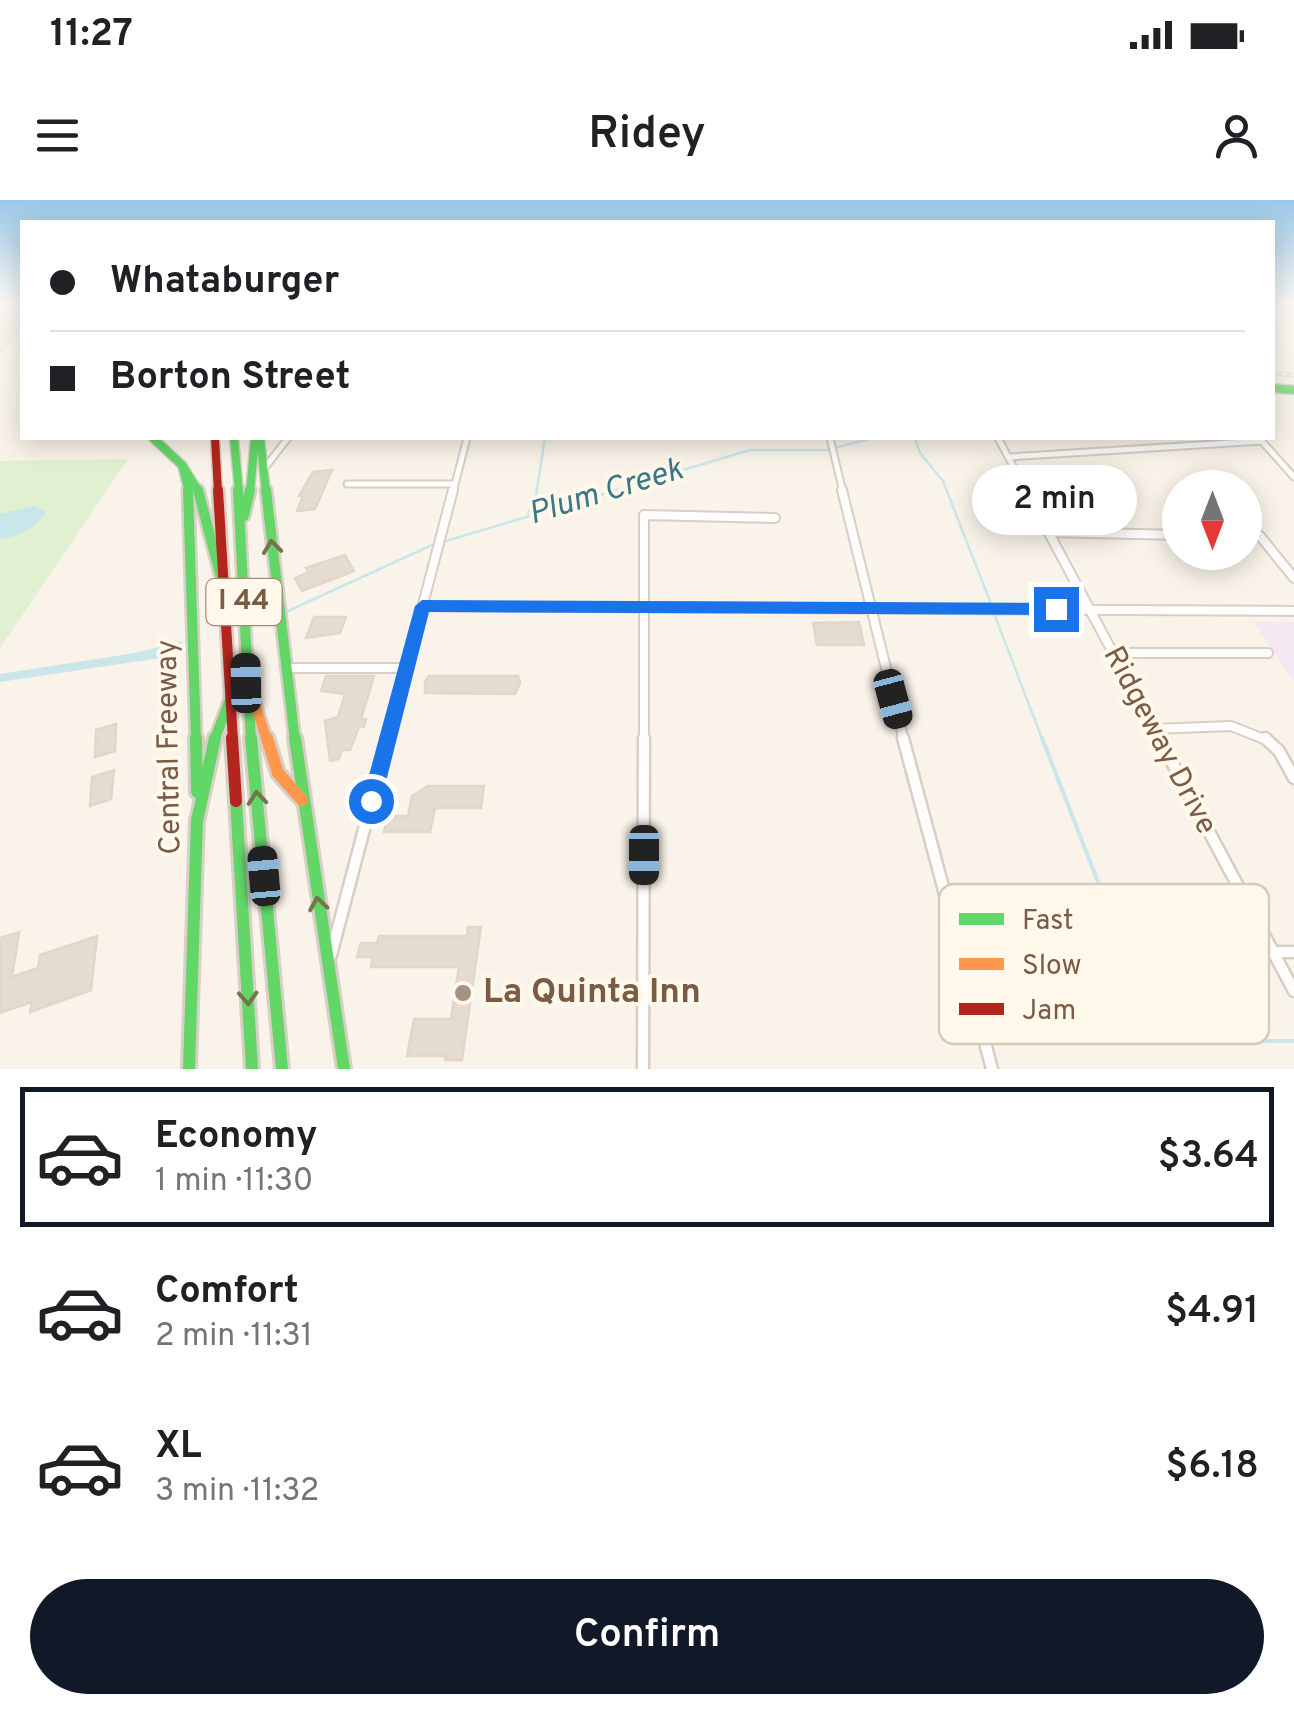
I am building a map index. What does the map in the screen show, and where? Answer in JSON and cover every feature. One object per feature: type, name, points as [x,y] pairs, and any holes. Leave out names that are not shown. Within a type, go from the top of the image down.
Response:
[{"type":"main road","points":[[155,440],[193,476],[204,503],[211,557],[222,579]]},
{"type":"main road","name":"Central Freeway","points":[[215,440],[252,1069]]},
{"type":"main road","name":"I 44","points":[[234,440],[242,521],[246,683],[282,1069]]},
{"type":"main road","points":[[242,521],[249,505],[258,440]]},
{"type":"main road","points":[[259,440],[302,800],[344,1069]]},
{"type":"main road","name":"Central Freeway","points":[[182,466],[191,500],[197,822],[189,1069]]},
{"type":"main road","points":[[246,683],[261,715],[278,773],[302,800]]},
{"type":"main road","points":[[197,822],[210,751],[232,691]]},
{"type":"street","points":[[264,469],[287,440]]},
{"type":"street","points":[[328,963],[466,440]]},
{"type":"street","points":[[830,440],[944,884]]},
{"type":"street","name":"Ridgeway Drive","points":[[999,440],[1236,884]]},
{"type":"street","points":[[1009,456],[1246,440]]},
{"type":"street","points":[[1262,440],[1294,477]]},
{"type":"street","points":[[262,453],[280,452]]},
{"type":"street","points":[[347,484],[455,484]]},
{"type":"street","points":[[643,1069],[644,515],[775,518]]},
{"type":"street","points":[[1048,532],[1162,535]]},
{"type":"street","points":[[1262,538],[1294,578]]},
{"type":"street","points":[[422,606],[1294,610]]},
{"type":"street","points":[[1113,653],[1268,653]]},
{"type":"street","points":[[286,668],[406,668]]},
{"type":"street","points":[[1152,728],[1253,731],[1278,750],[1294,778]]},
{"type":"street","name":"Ridgeway Drive","points":[[1269,945],[1294,991]]},
{"type":"street","points":[[1273,952],[1294,952]]},
{"type":"street","points":[[985,1044],[992,1069]]},
{"type":"shaded area","points":[[1253,622],[1294,622],[1294,682]]},
{"type":"green space","points":[[128,459],[0,648],[0,461]]},
{"type":"water","points":[[34,506],[46,512],[37,523],[20,534],[0,539],[0,514]]},
{"type":"water","points":[[182,641],[182,650],[167,657],[0,682],[0,674],[135,653]]},
{"type":"building","points":[[332,470],[315,509],[297,511],[303,496],[299,496],[313,472]]},
{"type":"building","points":[[345,555],[354,571],[302,591],[295,578],[309,572],[306,568]]},
{"type":"building","points":[[314,617],[346,617],[340,633],[306,638]]},
{"type":"building","points":[[859,622],[864,645],[817,645],[813,623]]},
{"type":"building","points":[[326,676],[374,676],[361,719],[366,719],[364,727],[359,727],[350,750],[342,750],[339,759],[330,761],[325,721],[338,717],[345,694],[321,691]]},
{"type":"building","points":[[429,676],[518,676],[520,683],[515,694],[425,693]]},
{"type":"building","points":[[116,724],[115,751],[95,757],[96,730]]},
{"type":"building","points":[[114,770],[111,799],[90,806],[92,777]]},
{"type":"building","points":[[428,786],[484,786],[481,808],[435,808],[430,832],[384,832],[388,816],[408,816],[412,796]]},
{"type":"building","name":"La Quinta Inn","points":[[468,927],[481,927],[462,1060],[407,1056],[414,1019],[451,1019],[459,967],[371,967],[373,957],[357,957],[361,943],[377,943],[379,936],[467,936]]},
{"type":"building","points":[[19,932],[12,977],[38,968],[40,955],[97,936],[91,990],[30,1012],[32,1002],[0,1013],[0,938]]},
{"type":"waterway","points":[[528,513],[535,502],[545,440]]},
{"type":"waterway","name":"Plum Creek","points":[[838,447],[864,440]]},
{"type":"waterway","points":[[916,440],[920,453],[943,481],[991,604]]},
{"type":"waterway","name":"Plum Creek","points":[[446,541],[750,450],[827,450]]},
{"type":"waterway","name":"Plum Creek","points":[[288,611],[432,545]]},
{"type":"waterway","points":[[995,616],[1043,741]]},
{"type":"waterway","points":[[1042,738],[1099,884]]},
{"type":"waterway","points":[[1269,1041],[1294,1041]]},
{"type":"railway","points":[[1275,373],[1294,375]]},
{"type":"traffic: fast","points":[[1275,388],[1294,390]]},
{"type":"traffic: fast","points":[[155,440],[182,465],[191,500],[197,792]]},
{"type":"traffic: fast","points":[[234,440],[243,545],[246,683],[282,1069]]},
{"type":"traffic: fast","points":[[244,516],[249,505],[255,440]]},
{"type":"traffic: fast","points":[[260,440],[302,800],[344,1069]]},
{"type":"traffic: fast","points":[[182,465],[198,489],[220,574]]},
{"type":"traffic: fast","points":[[197,821],[210,751],[231,697]]},
{"type":"traffic: fast","points":[[236,801],[252,1069]]},
{"type":"traffic: fast","points":[[189,1069],[197,819]]},
{"type":"traffic: slow","points":[[252,694],[278,773],[302,800]]},
{"type":"traffic: jam","points":[[215,440],[236,801]]},
{"type":"place","name":"La Quinta Inn","points":[[463,993]]},
{"type":"route","points":[[371,801],[422,606],[1056,609]]}]
